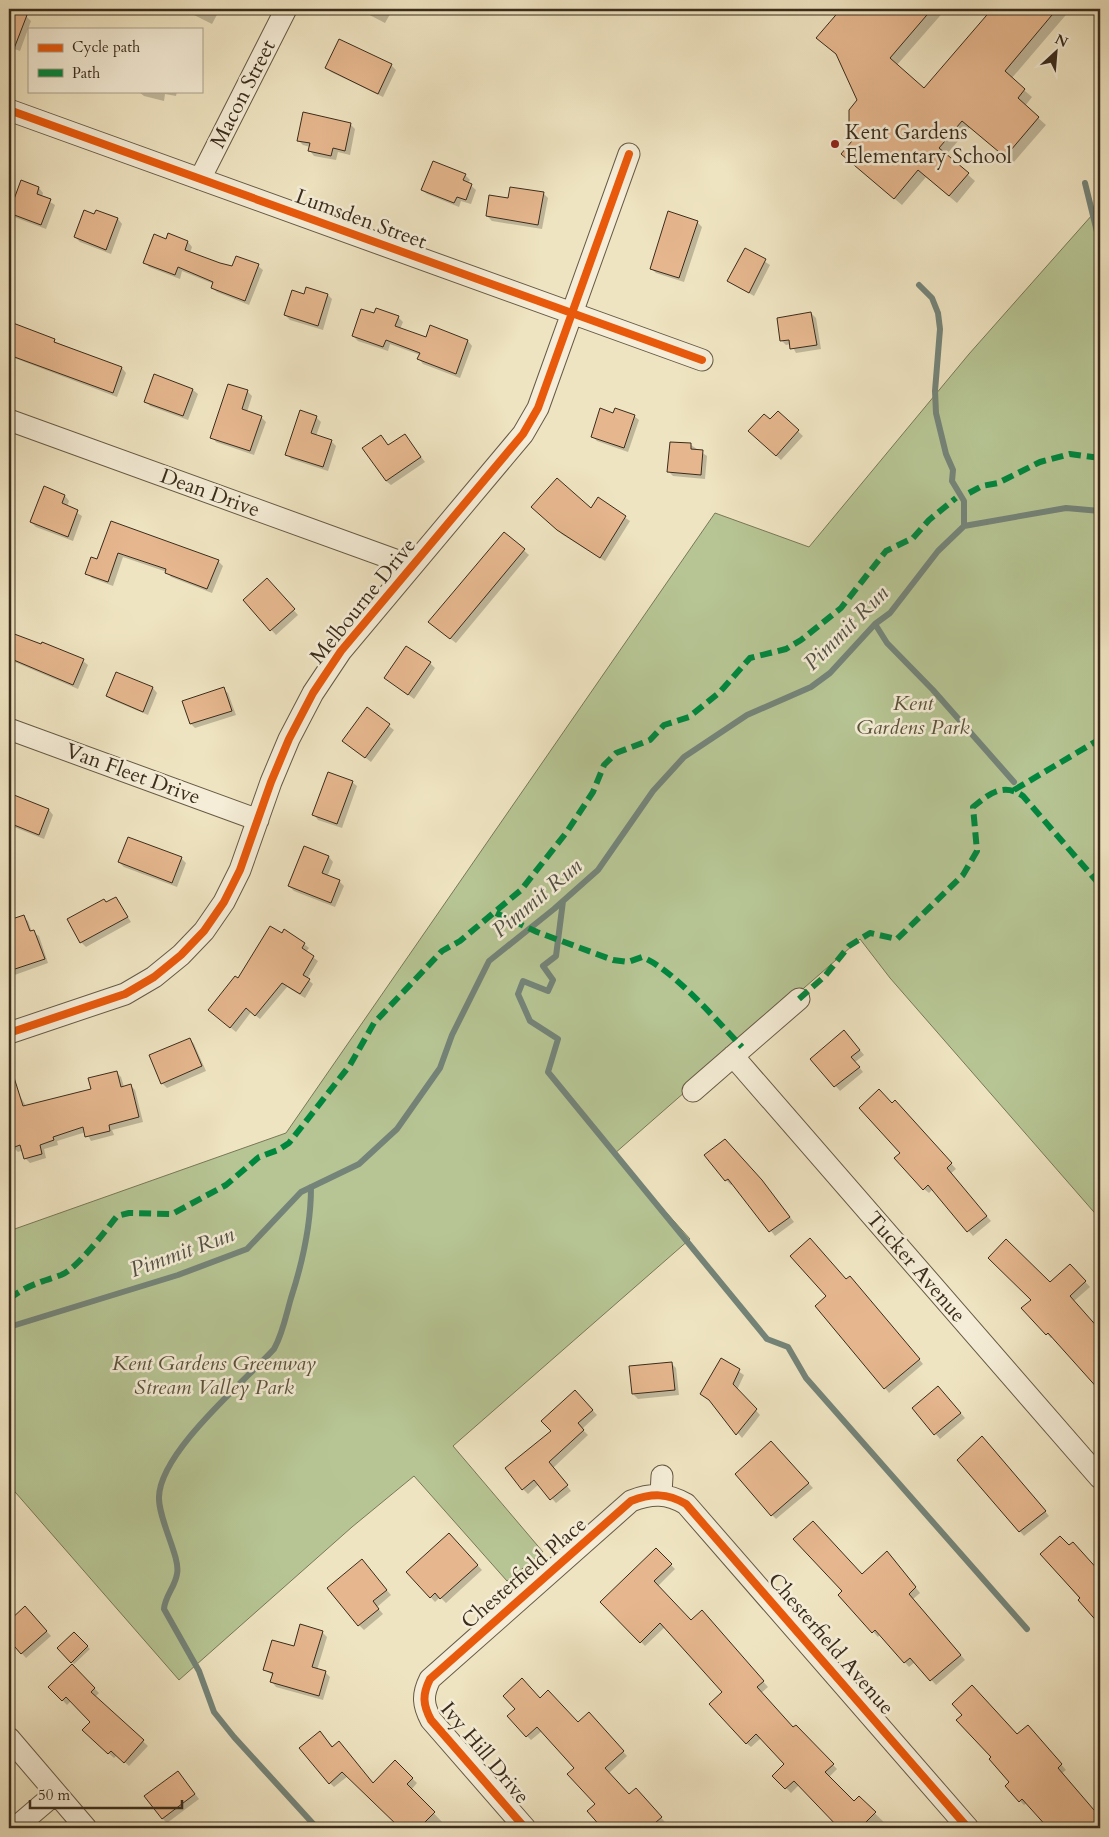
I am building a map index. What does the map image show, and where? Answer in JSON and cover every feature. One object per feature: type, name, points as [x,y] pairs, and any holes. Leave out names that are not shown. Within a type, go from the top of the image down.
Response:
[{"type":"street","name":"Macon Street","points":[[200,180],[286,9]]},
{"type":"street","name":"Lumsden Street","points":[[9,110],[702,360]]},
{"type":"street","name":"Melbourne Drive","points":[[9,1034],[82,1011],[125,994],[154,977],[181,955],[204,931],[224,902],[240,870],[289,739],[313,693],[341,651],[523,434],[538,408],[629,154]]},
{"type":"street","name":"Dean Drive","points":[[9,420],[412,566]]},
{"type":"street","name":"Van Fleet Drive","points":[[9,729],[258,820]]},
{"type":"street","points":[[693,1090],[799,999]]},
{"type":"street","name":"Tucker Avenue","points":[[733,1056],[1100,1478]]},
{"type":"street","name":"Chesterfield Place","points":[[416,1695],[430,1679],[631,1502],[645,1496],[661,1485]]},
{"type":"street","name":"Chesterfield Avenue","points":[[661,1485],[673,1497],[686,1504],[968,1828]]},
{"type":"street","name":"Ivy Hill Drive","points":[[416,1695],[431,1720],[525,1828]]},
{"type":"street","points":[[9,1738],[86,1828]]},
{"type":"street","points":[[15,1828],[56,1793]]},
{"type":"green space","name":"Kent Gardens Greenway Stream Valley Park","points":[[1100,206],[1100,1219],[890,978],[860,939],[614,1154],[690,1239],[453,1446],[543,1552],[507,1581],[414,1476],[352,1527],[179,1680],[9,1485],[9,1231],[286,1133],[715,513],[809,547],[969,354]]},
{"type":"building","points":[[9,9],[27,15],[10,59],[9,59]]},
{"type":"building","points":[[841,9],[932,9],[890,58],[924,88],[992,9],[1057,9],[1005,71],[1025,89],[1018,98],[1039,117],[1005,157],[962,121],[939,148],[969,173],[949,196],[918,170],[894,199],[841,154],[852,141],[847,135],[849,129],[849,110],[857,100],[836,54],[816,38]]},
{"type":"building","points":[[339,39],[392,64],[378,94],[325,68]]},
{"type":"building","points":[[303,112],[351,123],[345,151],[333,148],[331,156],[308,151],[310,143],[297,141]]},
{"type":"building","points":[[433,161],[466,174],[463,180],[472,184],[466,200],[457,197],[454,203],[421,190]]},
{"type":"building","points":[[21,180],[39,187],[37,194],[51,199],[41,225],[9,213]]},
{"type":"building","points":[[510,187],[544,192],[538,225],[486,216],[489,195],[508,198]]},
{"type":"building","points":[[84,210],[94,214],[96,210],[118,218],[106,250],[74,237]]},
{"type":"building","points":[[668,211],[698,221],[679,278],[650,269]]},
{"type":"building","points":[[168,233],[188,241],[185,250],[220,263],[232,266],[236,256],[259,264],[245,301],[211,288],[213,282],[178,267],[175,275],[143,263],[154,234],[166,239]]},
{"type":"building","points":[[745,248],[766,259],[749,293],[727,281]]},
{"type":"building","points":[[306,287],[328,294],[318,326],[284,315],[292,290],[304,294]]},
{"type":"building","points":[[376,308],[399,316],[395,326],[426,337],[430,325],[468,340],[456,374],[417,359],[420,353],[386,340],[383,347],[352,336],[361,309],[374,313]]},
{"type":"building","points":[[811,312],[817,345],[790,349],[789,340],[780,341],[777,318]]},
{"type":"building","points":[[13,323],[55,339],[54,342],[122,367],[113,393],[9,355],[9,334]]},
{"type":"building","points":[[154,374],[193,389],[183,416],[144,402]]},
{"type":"building","points":[[228,384],[248,390],[242,409],[262,416],[250,451],[210,438]]},
{"type":"building","points":[[600,408],[613,413],[615,408],[635,415],[624,448],[591,437]]},
{"type":"building","points":[[300,410],[317,416],[311,433],[332,440],[323,467],[285,455]]},
{"type":"building","points":[[778,411],[799,430],[776,456],[748,431],[764,414],[770,419]]},
{"type":"building","points":[[405,434],[421,457],[386,481],[362,448],[381,435],[388,445]]},
{"type":"building","points":[[670,442],[691,443],[691,449],[703,450],[701,475],[667,472]]},
{"type":"building","points":[[557,478],[591,508],[598,497],[626,516],[600,558],[557,530],[531,507]]},
{"type":"building","points":[[44,486],[65,495],[62,503],[78,510],[68,537],[30,522]]},
{"type":"building","points":[[111,521],[219,560],[207,589],[165,573],[166,569],[118,553],[108,582],[85,574],[91,557],[97,559]]},
{"type":"building","points":[[504,532],[525,549],[450,639],[428,622]]},
{"type":"building","points":[[267,578],[295,609],[270,631],[243,600]]},
{"type":"building","points":[[9,632],[41,644],[42,642],[84,659],[73,685],[9,658]]},
{"type":"building","points":[[406,646],[431,662],[408,695],[384,678]]},
{"type":"building","points":[[116,672],[153,687],[143,712],[106,696]]},
{"type":"building","points":[[224,687],[232,711],[190,724],[182,701]]},
{"type":"building","points":[[367,707],[390,724],[365,758],[342,741]]},
{"type":"building","points":[[328,772],[353,781],[337,824],[312,815]]},
{"type":"building","points":[[9,793],[49,809],[39,835],[9,823]]},
{"type":"building","points":[[128,837],[182,857],[172,883],[118,862]]},
{"type":"building","points":[[304,846],[329,856],[322,873],[340,880],[331,903],[288,886]]},
{"type":"building","points":[[116,897],[128,917],[80,943],[67,919],[104,899],[106,902]]},
{"type":"building","points":[[24,915],[30,931],[34,930],[45,959],[9,971],[9,920]]},
{"type":"building","points":[[270,926],[282,933],[284,929],[305,943],[302,948],[314,956],[303,975],[310,979],[300,994],[282,983],[255,1016],[246,1008],[230,1028],[208,1010],[235,976],[238,978]]},
{"type":"building","points":[[844,1030],[860,1050],[851,1057],[860,1067],[834,1087],[810,1059]]},
{"type":"building","points":[[190,1038],[202,1066],[161,1084],[149,1055]]},
{"type":"building","points":[[12,1071],[23,1106],[91,1089],[88,1078],[117,1071],[121,1087],[131,1084],[139,1117],[109,1125],[110,1131],[85,1137],[83,1127],[53,1137],[54,1140],[40,1145],[42,1154],[24,1159],[20,1145],[12,1148],[9,1138],[9,1072]]},
{"type":"building","points":[[879,1089],[892,1103],[895,1100],[952,1163],[947,1168],[987,1216],[967,1232],[928,1185],[923,1190],[894,1158],[900,1153],[859,1108]]},
{"type":"building","points":[[725,1139],[762,1180],[790,1217],[769,1232],[728,1179],[725,1181],[704,1155]]},
{"type":"building","points":[[810,1238],[846,1279],[850,1276],[920,1359],[884,1389],[815,1306],[826,1296],[790,1256]]},
{"type":"building","points":[[1006,1239],[1050,1282],[1070,1264],[1086,1281],[1070,1296],[1100,1330],[1100,1391],[1048,1333],[1046,1335],[1021,1308],[1031,1300],[988,1258]]},
{"type":"building","points":[[721,1358],[740,1369],[733,1384],[757,1409],[736,1435],[709,1400],[700,1394]]},
{"type":"building","points":[[672,1362],[675,1390],[632,1394],[629,1366]]},
{"type":"building","points":[[938,1386],[961,1413],[934,1435],[912,1408]]},
{"type":"building","points":[[575,1390],[593,1410],[578,1423],[584,1430],[549,1462],[568,1485],[550,1500],[534,1480],[522,1490],[505,1468],[551,1431],[541,1421]]},
{"type":"building","points":[[982,1436],[1046,1511],[1019,1532],[957,1460]]},
{"type":"building","points":[[771,1441],[809,1483],[771,1516],[735,1474]]},
{"type":"building","points":[[813,1521],[862,1574],[887,1551],[916,1587],[909,1594],[961,1655],[930,1681],[910,1658],[904,1663],[875,1630],[872,1633],[838,1595],[842,1591],[793,1539]]},
{"type":"building","points":[[449,1533],[478,1565],[440,1599],[435,1593],[430,1598],[406,1572]]},
{"type":"building","points":[[1060,1536],[1069,1545],[1073,1542],[1100,1572],[1100,1625],[1078,1600],[1080,1598],[1040,1554]]},
{"type":"building","points":[[656,1548],[672,1564],[654,1581],[691,1620],[702,1610],[764,1681],[757,1687],[793,1727],[796,1725],[834,1764],[825,1772],[854,1801],[859,1796],[876,1812],[860,1828],[839,1828],[794,1781],[785,1789],[772,1776],[784,1764],[756,1734],[746,1744],[709,1704],[722,1692],[660,1623],[640,1643],[600,1602]]},
{"type":"building","points":[[362,1559],[387,1590],[373,1601],[379,1609],[358,1626],[327,1588]]},
{"type":"building","points":[[25,1606],[47,1631],[21,1654],[9,1640],[9,1621]]},
{"type":"building","points":[[300,1624],[323,1631],[312,1667],[326,1671],[319,1696],[270,1682],[273,1673],[263,1670],[272,1640],[294,1646]]},
{"type":"building","points":[[74,1632],[88,1646],[71,1663],[57,1648]]},
{"type":"building","points":[[72,1664],[95,1688],[91,1692],[144,1740],[124,1763],[111,1751],[108,1754],[82,1730],[90,1722],[66,1697],[62,1701],[48,1687]]},
{"type":"building","points":[[522,1678],[540,1698],[548,1690],[578,1722],[589,1712],[624,1751],[605,1768],[629,1794],[636,1788],[662,1817],[649,1828],[602,1828],[587,1811],[595,1804],[567,1774],[574,1768],[537,1727],[526,1737],[507,1716],[515,1709],[503,1696]]},
{"type":"building","points":[[972,1685],[1017,1734],[1028,1725],[1062,1764],[1058,1768],[1100,1817],[1100,1828],[1048,1828],[1022,1799],[1019,1802],[1005,1786],[1009,1782],[989,1759],[991,1757],[956,1720],[962,1715],[952,1704]]},
{"type":"building","points":[[320,1731],[332,1747],[339,1741],[373,1783],[395,1760],[413,1778],[407,1784],[435,1812],[419,1828],[400,1828],[342,1772],[329,1784],[299,1748]]},
{"type":"building","points":[[178,1771],[195,1794],[162,1819],[144,1796]]},
{"type":"waterway","points":[[1085,183],[1100,244]]},
{"type":"waterway","points":[[919,285],[932,298],[938,313],[940,329],[935,391],[936,413],[946,454],[953,470],[952,481],[964,501],[964,526]]},
{"type":"waterway","name":"Pimmit Run","points":[[9,1327],[178,1275],[247,1249],[301,1192],[359,1164],[397,1129],[440,1068],[452,1035],[489,961],[554,909],[598,870],[653,791],[684,757],[747,715],[811,687],[830,673],[875,624],[890,613],[938,551],[964,526],[1066,508],[1100,511]]},
{"type":"waterway","points":[[875,624],[887,643],[933,690],[1014,782]]},
{"type":"waterway","points":[[563,901],[556,956],[543,966],[553,980],[548,991],[523,981],[518,994],[530,1021],[558,1039],[548,1072],[767,1339],[788,1347],[806,1378],[1027,1629]]},
{"type":"waterway","points":[[311,1187],[310,1216],[303,1257],[277,1343],[274,1349],[225,1398],[188,1439],[173,1460],[163,1479],[159,1497],[162,1516],[176,1558],[177,1567],[176,1579],[164,1609],[199,1671],[214,1712],[234,1737],[317,1828]]},
{"type":"marked path","points":[[969,493],[982,486],[998,483],[1040,462],[1070,454],[1100,458]]},
{"type":"marked path","points":[[9,1299],[28,1287],[68,1271],[91,1248],[117,1216],[129,1213],[172,1214],[226,1185],[259,1157],[278,1150],[289,1143],[350,1065],[374,1023],[442,951],[460,941],[521,890],[566,833],[593,792],[604,765],[616,753],[650,740],[664,725],[689,717],[720,692],[750,658],[786,649],[801,640],[841,608],[886,551],[913,538],[929,520],[956,498]]},
{"type":"marked path","points":[[1014,790],[1100,739]]},
{"type":"marked path","points":[[799,999],[825,976],[849,946],[870,933],[897,939],[963,875],[977,851],[973,807],[996,791],[1009,790],[1023,796],[1100,885]]},
{"type":"marked path","points":[[496,913],[537,932],[613,960],[628,962],[642,957],[654,963],[695,997],[742,1047]]},
{"type":"cycle path","points":[[9,110],[702,360]]},
{"type":"cycle path","points":[[9,1033],[125,994],[154,977],[181,955],[204,931],[224,902],[240,870],[271,782],[289,739],[313,693],[341,651],[523,434],[538,408],[629,154]]},
{"type":"cycle path","points":[[525,1828],[431,1720],[424,1700],[427,1685],[430,1679],[631,1501],[659,1495],[679,1500],[686,1504],[968,1828]]},
{"type":"place","name":"Kent Gardens Elementary School","points":[[835,144]]},
{"type":"park label","name":"Kent Gardens Park","points":[[913,715]]}]
